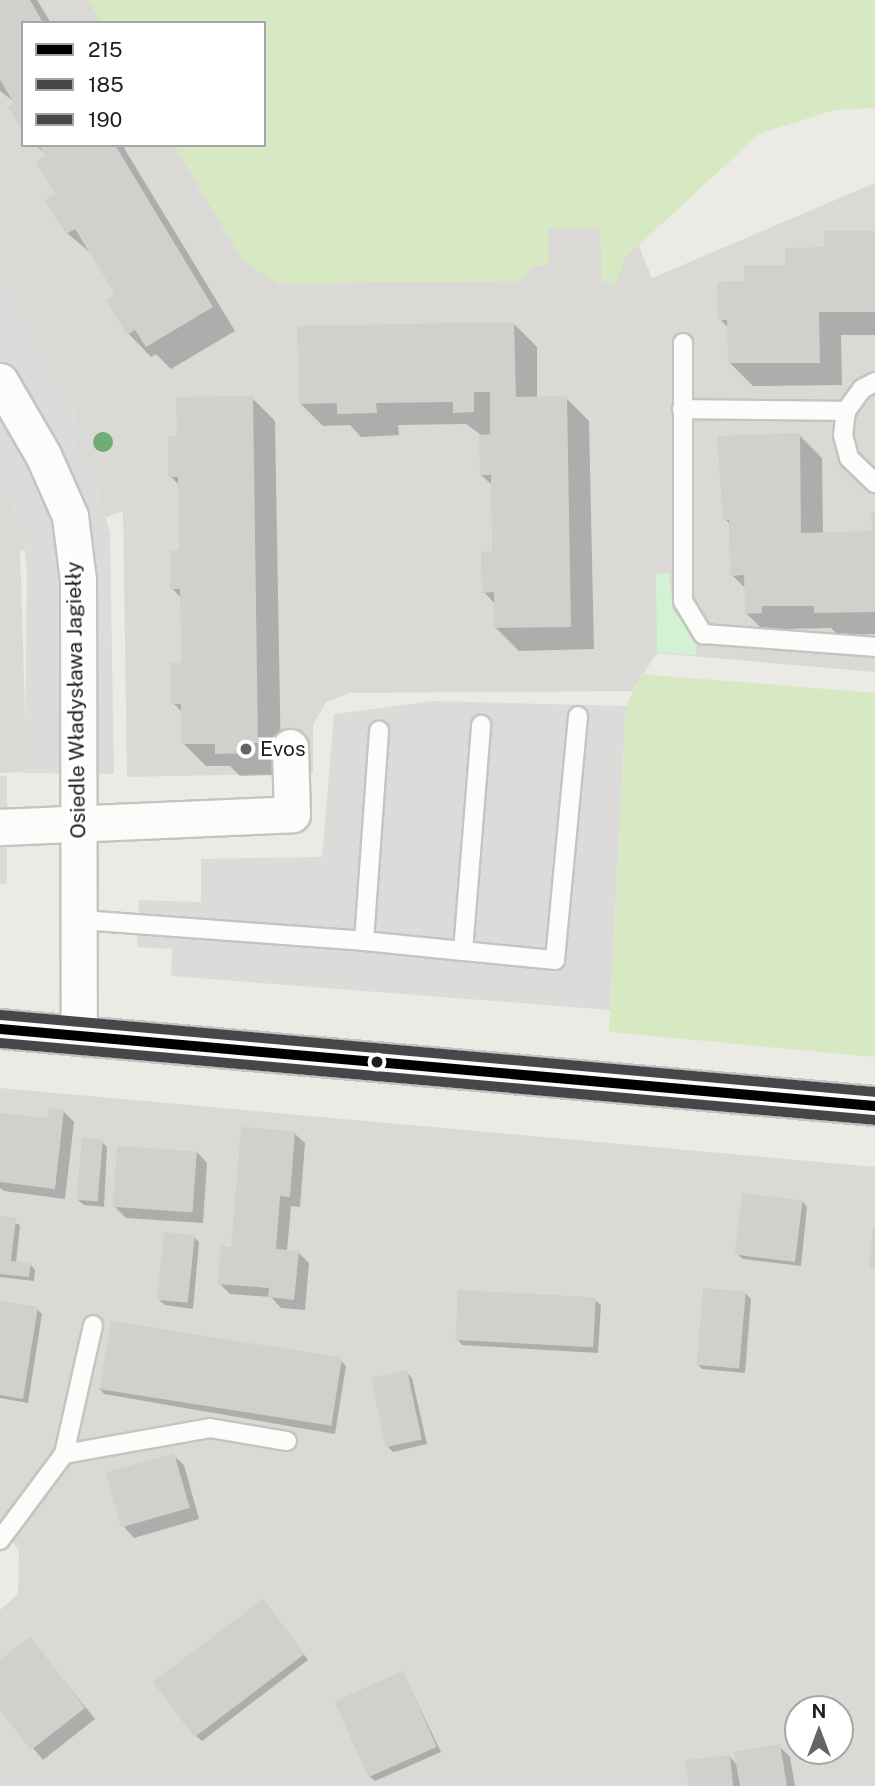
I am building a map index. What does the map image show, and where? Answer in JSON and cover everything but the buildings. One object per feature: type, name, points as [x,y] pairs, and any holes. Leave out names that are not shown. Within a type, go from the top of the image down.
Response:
[{"type":"street","name":"Osiedle Władysława Jagiełły","points":[[0,381],[43,455],[71,516],[78,580],[79,1037]]},
{"type":"street","points":[[0,827],[292,814],[290,747]]},
{"type":"street","points":[[0,1029],[875,1107]]},
{"type":"lane","points":[[683,343],[683,601],[703,634],[875,647]]},
{"type":"lane","points":[[875,382],[862,389],[846,411],[842,435],[849,458],[875,483]]},
{"type":"lane","points":[[682,409],[846,411]]},
{"type":"lane","points":[[80,920],[364,941],[555,960],[578,716]]},
{"type":"lane","points":[[463,951],[481,725]]},
{"type":"lane","points":[[364,941],[379,731]]},
{"type":"lane","points":[[0,1540],[64,1454],[93,1325]]},
{"type":"lane","points":[[64,1454],[210,1428],[286,1441]]},
{"type":"shaded area","points":[[0,0],[143,0],[155,21],[21,21],[21,147],[239,147],[625,212],[652,278],[875,183],[875,672],[657,653],[632,691],[349,693],[326,702],[313,725],[313,773],[127,777],[123,511],[20,551],[27,772],[0,773]]},
{"type":"shaded area","points":[[0,277],[77,408],[74,432],[78,448],[96,480],[110,534],[114,774],[25,773],[27,570],[23,535],[0,481]]},
{"type":"shaded area","points":[[434,701],[626,706],[610,1010],[171,976],[172,949],[137,947],[139,900],[201,902],[201,859],[322,857],[334,714]]},
{"type":"shaded area","points":[[0,776],[7,776],[7,884],[0,884]]},
{"type":"shaded area","points":[[0,1088],[875,1167],[875,1786],[0,1786],[0,1610],[18,1594],[19,1551],[0,1524]]},
{"type":"green space","points":[[88,0],[875,0],[875,108],[834,110],[759,134],[625,258],[616,285],[602,282],[600,228],[548,229],[548,265],[534,266],[519,281],[278,284],[242,260],[175,147],[266,147],[266,21],[100,21]]},
{"type":"green space","points":[[669,573],[673,610],[697,641],[695,655],[657,652],[656,574]]},
{"type":"green space","points":[[641,674],[875,693],[875,1057],[609,1032],[626,706]]},
{"type":"transit line","name":"190","points":[[1,1015],[875,1092]]},
{"type":"transit line","name":"215","points":[[0,1029],[875,1106]]},
{"type":"transit line","name":"185","points":[[0,1043],[874,1120]]},
{"type":"place","name":"Evos","points":[[246,749]]}]
